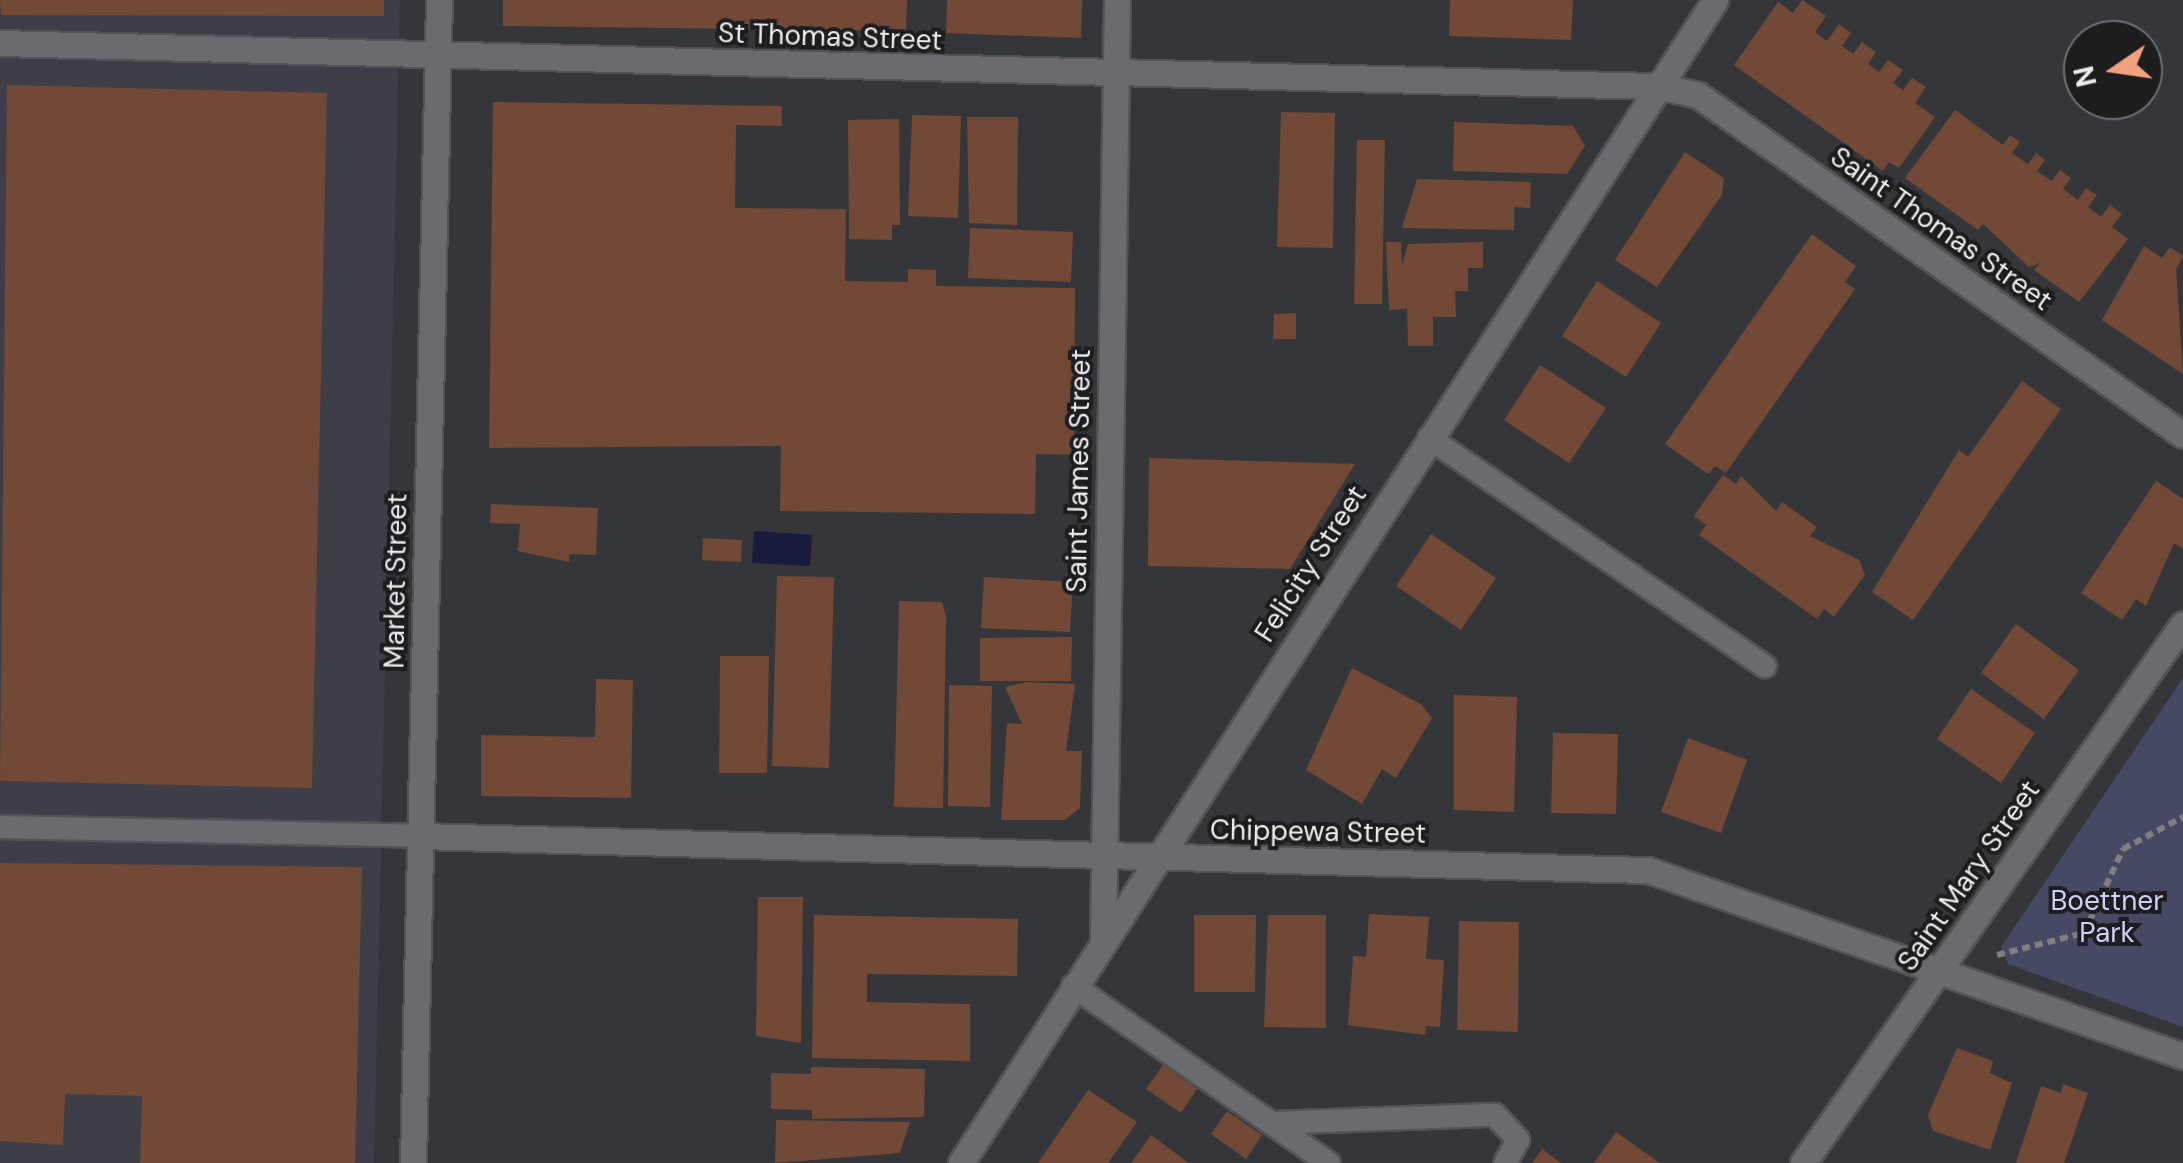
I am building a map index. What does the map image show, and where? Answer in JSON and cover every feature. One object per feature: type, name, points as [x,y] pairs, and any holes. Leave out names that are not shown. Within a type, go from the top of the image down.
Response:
[{"type":"street","name":"Market Street","points":[[412,1163],[440,0]]},
{"type":"street","name":"Saint James Street","points":[[1103,944],[1117,0]]},
{"type":"street","name":"Felicity Street","points":[[961,1163],[1715,0]]},
{"type":"street","name":"St Thomas Street","points":[[0,43],[1115,77],[1658,86]]},
{"type":"street","name":"Saint Thomas Street","points":[[1658,86],[1698,96],[2183,435]]},
{"type":"street","name":"Saint Mary Street","points":[[1803,1163],[2183,624]]},
{"type":"street","name":"Chippewa Street","points":[[420,836],[1648,870],[1942,966],[2183,1056]]},
{"type":"lane","points":[[1429,438],[1765,666]]},
{"type":"lane","points":[[0,826],[420,836]]},
{"type":"lane","points":[[1074,986],[1329,1163]]},
{"type":"lane","points":[[1272,1123],[1496,1115],[1518,1140],[1505,1163]]},
{"type":"path","points":[[1942,966],[2084,933],[2123,849],[2183,817]]},
{"type":"shaded area","points":[[0,0],[400,0],[374,1163],[0,1163]]},
{"type":"shaded area","points":[[754,531],[812,535],[810,566],[752,563]]},
{"type":"green space","name":"Boettner Park","points":[[2183,678],[2183,1027],[2008,964],[2001,947]]},
{"type":"building","points":[[0,0],[384,0],[384,16],[1,15]]},
{"type":"building","points":[[503,0],[907,0],[906,31],[503,26]]},
{"type":"building","points":[[947,0],[1082,0],[1081,38],[946,33]]},
{"type":"building","points":[[1450,0],[1573,0],[1571,40],[1449,36]]},
{"type":"building","points":[[1802,0],[1826,16],[1815,32],[1827,41],[1839,24],[1851,33],[1842,46],[1853,54],[1862,42],[1876,52],[1868,64],[1879,72],[1888,60],[1903,70],[1893,83],[1903,90],[1912,78],[1926,87],[1915,103],[1935,117],[1899,168],[1889,162],[1883,171],[1734,65],[1778,2],[1793,13]]},
{"type":"building","points":[[7,85],[327,93],[312,788],[0,781]]},
{"type":"building","points":[[493,102],[782,106],[782,126],[736,125],[735,208],[846,209],[845,281],[908,282],[908,269],[936,270],[936,286],[1075,288],[1074,455],[1036,454],[1035,514],[780,511],[781,446],[489,448]]},
{"type":"building","points":[[1955,110],[2003,145],[2010,135],[2020,142],[2012,153],[2028,164],[2036,153],[2045,160],[2037,171],[2052,181],[2060,170],[2071,178],[2063,189],[2078,200],[2086,188],[2097,195],[2088,207],[2101,217],[2110,205],[2122,214],[2112,227],[2128,239],[2079,302],[2034,270],[2040,263],[2029,267],[1983,224],[1978,230],[1905,178]]},
{"type":"building","points":[[1281,112],[1335,113],[1333,248],[1277,247]]},
{"type":"building","points":[[912,115],[961,116],[958,218],[908,216]]},
{"type":"building","points":[[967,117],[1018,117],[1017,225],[969,223]]},
{"type":"building","points":[[899,119],[900,225],[892,225],[892,240],[849,239],[848,120]]},
{"type":"building","points":[[1454,122],[1573,126],[1585,146],[1567,174],[1453,171]]},
{"type":"building","points":[[1357,140],[1385,140],[1382,304],[1354,304]]},
{"type":"building","points":[[1685,152],[1724,178],[1722,195],[1657,287],[1615,260]]},
{"type":"building","points":[[1417,179],[1531,182],[1530,208],[1514,207],[1514,230],[1402,228]]},
{"type":"building","points":[[970,228],[1073,232],[1071,282],[968,278]]},
{"type":"building","points":[[1812,234],[1856,266],[1845,282],[1855,289],[1726,473],[1715,466],[1708,474],[1665,444]]},
{"type":"building","points":[[1386,242],[1401,242],[1402,265],[1408,244],[1483,242],[1483,268],[1468,268],[1468,291],[1455,291],[1456,317],[1433,317],[1433,346],[1408,346],[1407,309],[1389,310]]},
{"type":"building","points":[[2144,246],[2162,258],[2170,247],[2183,256],[2176,269],[2183,374],[2102,320]]},
{"type":"building","points":[[1597,281],[1661,323],[1626,377],[1562,336]]},
{"type":"building","points":[[1296,313],[1296,339],[1273,339],[1274,314]]},
{"type":"building","points":[[1540,365],[1606,408],[1569,463],[1504,420]]},
{"type":"building","points":[[2022,381],[2061,409],[1913,620],[1872,592],[1959,450],[1968,457]]},
{"type":"building","points":[[1149,458],[1355,464],[1290,569],[1148,566]]},
{"type":"building","points":[[1723,475],[1736,484],[1741,476],[1776,511],[1782,502],[1817,527],[1810,536],[1859,560],[1865,575],[1834,617],[1824,609],[1817,619],[1699,535],[1706,525],[1694,516]]},
{"type":"building","points":[[2156,481],[2183,499],[2183,549],[2174,543],[2146,606],[2136,599],[2122,620],[2081,593]]},
{"type":"building","points":[[491,504],[598,508],[596,555],[569,554],[569,562],[518,551],[520,524],[490,523]]},
{"type":"building","points":[[1431,534],[1496,578],[1461,630],[1396,586]]},
{"type":"building","points":[[703,538],[742,540],[741,562],[702,560]]},
{"type":"building","points":[[777,576],[834,577],[829,768],[772,766]]},
{"type":"building","points":[[984,577],[1073,582],[1070,632],[981,628]]},
{"type":"building","points":[[899,601],[942,602],[946,616],[943,808],[894,807]]},
{"type":"building","points":[[2016,624],[2079,670],[2044,719],[1981,673]]},
{"type":"building","points":[[1072,637],[1071,681],[980,681],[980,638]]},
{"type":"building","points":[[720,656],[769,656],[767,773],[719,773]]},
{"type":"building","points":[[1352,668],[1421,704],[1432,718],[1396,778],[1382,769],[1362,804],[1306,770]]},
{"type":"building","points":[[596,679],[633,680],[631,798],[481,796],[481,735],[595,737]]},
{"type":"building","points":[[1026,682],[1075,684],[1066,751],[1082,751],[1080,808],[1065,820],[1001,820],[1007,723],[1022,724],[1005,687]]},
{"type":"building","points":[[949,685],[992,686],[990,807],[948,806]]},
{"type":"building","points":[[1971,689],[2035,733],[2001,783],[1937,739]]},
{"type":"building","points":[[1454,695],[1517,697],[1514,812],[1454,810]]},
{"type":"building","points":[[1553,733],[1618,734],[1616,814],[1551,813]]},
{"type":"building","points":[[1688,738],[1747,760],[1721,833],[1661,812]]},
{"type":"building","points":[[0,863],[362,867],[355,1163],[140,1163],[142,1096],[65,1094],[63,1145],[0,1141]]},
{"type":"building","points":[[758,897],[803,897],[801,1043],[756,1036]]},
{"type":"building","points":[[1369,914],[1429,917],[1426,959],[1444,960],[1440,1027],[1426,1026],[1425,1035],[1348,1025],[1353,956],[1366,957]]},
{"type":"building","points":[[814,915],[1018,919],[1017,976],[867,974],[867,1002],[970,1004],[970,1061],[812,1058]]},
{"type":"building","points":[[1194,915],[1256,915],[1255,992],[1194,992]]},
{"type":"building","points":[[1268,915],[1326,915],[1326,1028],[1264,1027]]},
{"type":"building","points":[[1459,921],[1519,922],[1518,1032],[1457,1030]]},
{"type":"building","points":[[1957,1048],[1993,1061],[1990,1073],[2012,1083],[1990,1150],[1933,1131],[1928,1115]]},
{"type":"building","points":[[1163,1065],[1197,1089],[1181,1113],[1146,1089]]},
{"type":"building","points":[[811,1067],[925,1069],[924,1117],[812,1119],[812,1110],[771,1109],[771,1073],[811,1074]]},
{"type":"building","points":[[2063,1084],[2088,1093],[2064,1163],[2016,1163],[2041,1086],[2061,1093]]},
{"type":"building","points":[[1088,1090],[1137,1122],[1108,1163],[1038,1163]]},
{"type":"building","points":[[1227,1111],[1262,1135],[1246,1159],[1211,1134]]},
{"type":"building","points":[[776,1120],[910,1122],[900,1153],[775,1163]]},
{"type":"building","points":[[1616,1132],[1660,1163],[1594,1163]]},
{"type":"building","points":[[1151,1135],[1189,1163],[1131,1163]]},
{"type":"building","points":[[1542,1149],[1561,1163],[1532,1163]]}]
